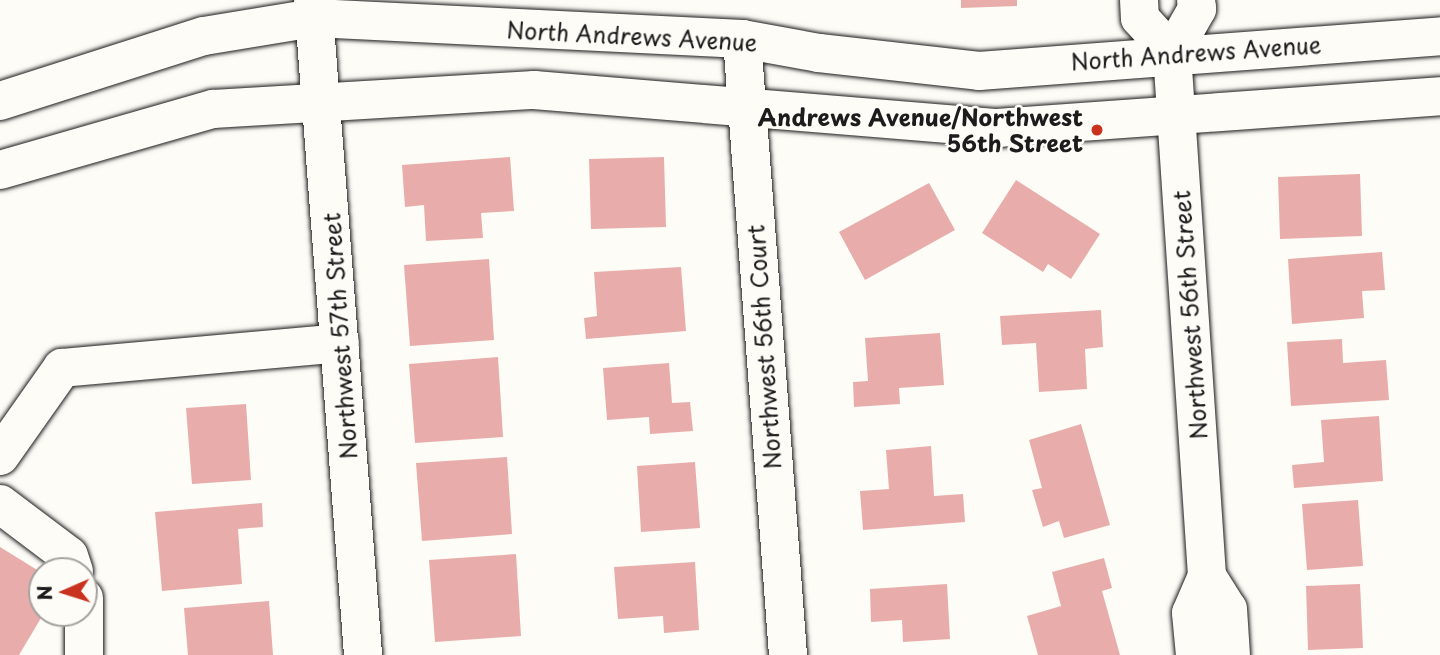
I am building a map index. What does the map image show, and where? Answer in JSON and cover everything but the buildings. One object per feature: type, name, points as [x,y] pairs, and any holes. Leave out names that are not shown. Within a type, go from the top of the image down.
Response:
[{"type":"main road","points":[[1139,0],[1140,18],[1172,53],[1197,9],[1196,0]]},
{"type":"main road","name":"North Andrews Avenue","points":[[0,101],[204,36],[313,9],[742,38],[819,53],[979,71],[1172,53],[1440,36]]},
{"type":"main road","name":"Northwest 57th Street","points":[[313,9],[323,103],[363,655]]},
{"type":"main road","name":"Northwest 56th Court","points":[[742,38],[788,655]]},
{"type":"main road","name":"Northwest 56th Street","points":[[1172,53],[1207,576],[1191,613],[1195,655]]},
{"type":"main road","points":[[0,170],[213,108],[534,90],[997,128],[1440,96]]},
{"type":"main road","points":[[0,456],[62,368],[340,343]]},
{"type":"main road","points":[[0,505],[69,557]]},
{"type":"main road","name":"Northwest 56th Street","points":[[1207,576],[1228,610],[1231,655]]},
{"type":"main road","points":[[84,627],[84,655]]},
{"type":"place","name":"Andrews Avenue/Northwest 56th Street","points":[[1097,130]]}]
